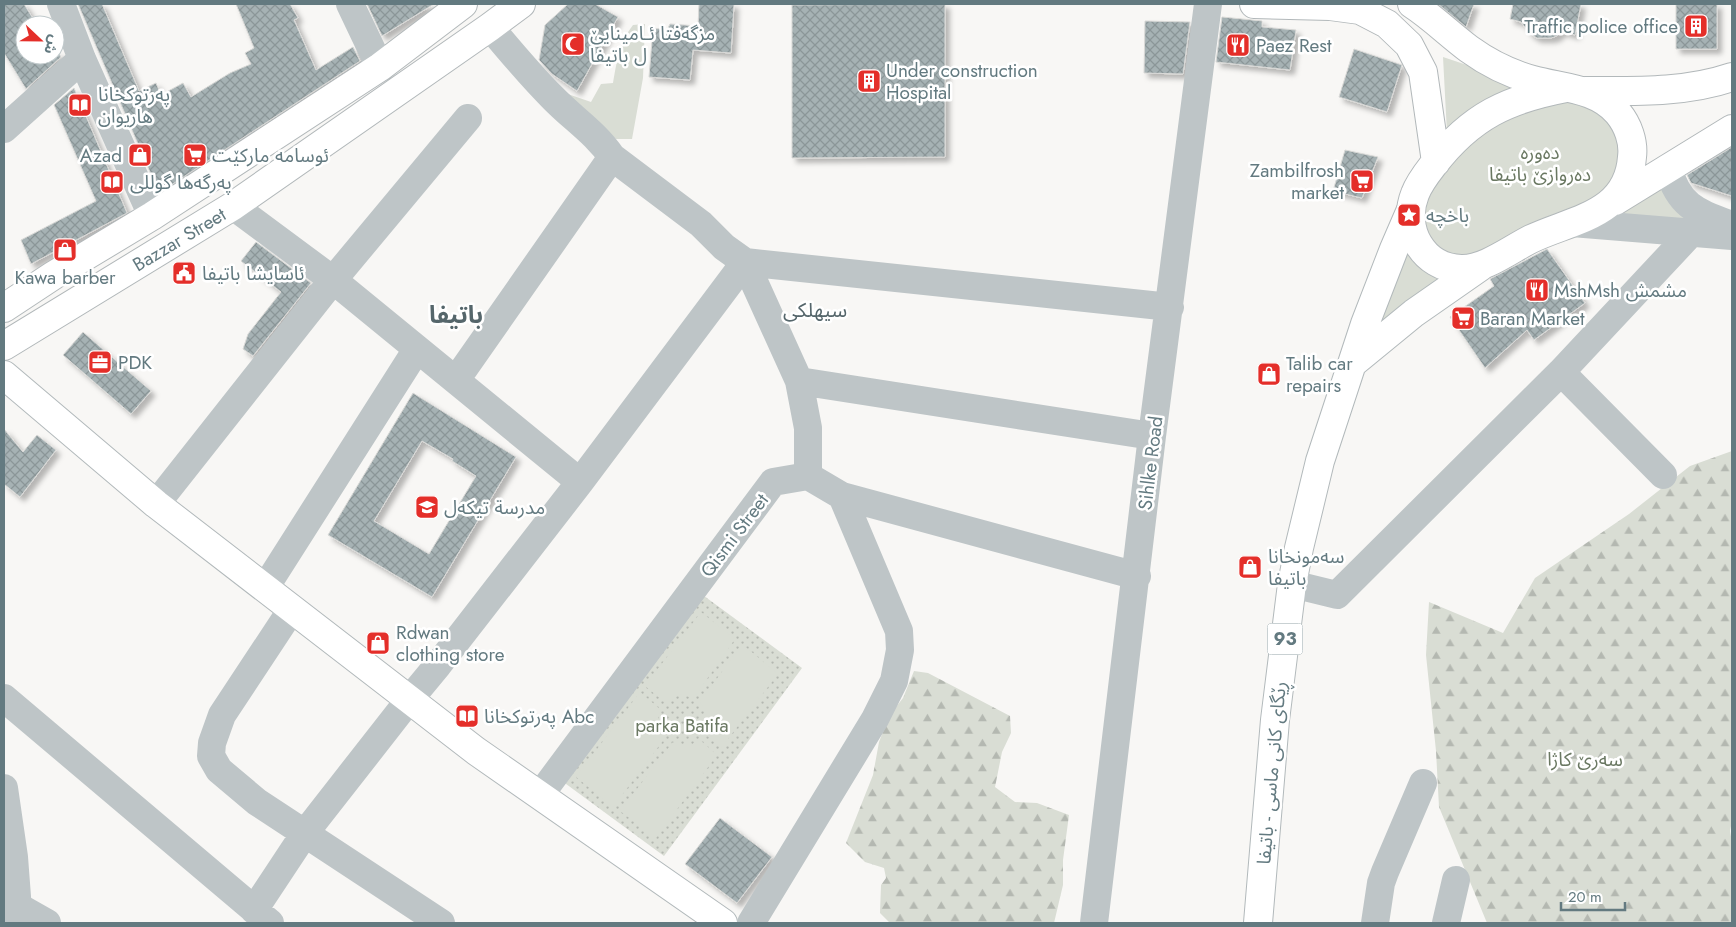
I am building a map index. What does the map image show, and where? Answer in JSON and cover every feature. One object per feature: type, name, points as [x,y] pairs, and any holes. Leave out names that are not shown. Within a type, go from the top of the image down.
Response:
[{"type":"main road","name":"Bazzar Street","points":[[4,308],[54,275],[152,216],[380,66],[463,4]]},
{"type":"main road","name":"Bazzar Street","points":[[4,346],[234,206],[522,4]]},
{"type":"main road","points":[[1254,4],[1330,6],[1360,10],[1387,24],[1409,44],[1423,72],[1436,162]]},
{"type":"main road","points":[[1412,4],[1426,13],[1469,49],[1499,67],[1532,80],[1576,90],[1603,100],[1618,112],[1628,130],[1633,149],[1632,169],[1624,187],[1612,203]]},
{"type":"main road","points":[[1576,90],[1643,91],[1682,88],[1732,77]]},
{"type":"main road","name":"ڕێگای کانی ماسی - باتيفا","points":[[1258,923],[1275,720],[1292,584],[1320,461],[1379,286],[1410,212],[1414,194],[1422,180],[1449,145],[1464,131],[1500,107],[1527,97],[1576,90]]},
{"type":"main road","points":[[1353,363],[1414,313],[1480,267],[1532,238],[1595,213],[1732,130]]},
{"type":"main road","points":[[1410,212],[1411,229],[1418,245],[1430,258],[1445,266],[1462,270],[1480,267]]},
{"type":"main road","points":[[54,275],[71,305]]},
{"type":"main road","points":[[4,375],[156,504],[409,700],[476,751],[723,923]]},
{"type":"street","points":[[61,4],[82,59],[152,216]]},
{"type":"street","points":[[350,4],[380,66]]},
{"type":"street","name":"Sihlke Road","points":[[1094,923],[1137,576],[1152,436],[1208,4]]},
{"type":"street","points":[[490,27],[553,99],[602,142],[612,157],[701,224],[724,247],[745,262],[1170,307]]},
{"type":"street","points":[[4,129],[82,59]]},
{"type":"street","points":[[156,504],[333,280],[468,118]]},
{"type":"street","points":[[456,380],[612,157]]},
{"type":"street","points":[[1668,168],[1672,183],[1680,196],[1691,207],[1705,215],[1732,225]]},
{"type":"street","points":[[234,206],[333,280],[580,482]]},
{"type":"street","points":[[1572,223],[1732,236]]},
{"type":"street","points":[[1292,584],[1337,595],[1561,372],[1692,232]]},
{"type":"street","points":[[745,262],[799,381],[808,428],[808,476],[842,496],[1137,576]]},
{"type":"street","points":[[4,701],[262,917],[305,834],[580,482],[745,262]]},
{"type":"street","points":[[265,588],[416,349]]},
{"type":"street","points":[[1561,372],[1663,475]]},
{"type":"street","points":[[799,381],[1152,436]]},
{"type":"street","name":"Qismi Street","points":[[540,795],[773,482],[808,476]]},
{"type":"street","points":[[751,923],[875,719],[894,681],[900,650],[899,631],[842,496]]},
{"type":"street","points":[[292,609],[222,715],[212,743],[211,756],[219,770],[257,802],[440,923]]},
{"type":"street","points":[[1375,923],[1381,883],[1424,784]]},
{"type":"street","points":[[4,788],[14,857],[18,915],[47,923]]},
{"type":"street","points":[[1446,923],[1456,880]]},
{"type":"green space","points":[[645,24],[643,78],[632,139],[616,139],[582,113],[562,92],[591,102],[601,84],[613,83],[619,52],[628,32],[633,25]]},
{"type":"green space","points":[[1443,57],[1527,85],[1447,133]]},
{"type":"green space","name":"ده‌وره‌ ده‌روازێ باتيفا","points":[[1556,99],[1588,103],[1612,117],[1626,162],[1600,200],[1476,258],[1452,258],[1435,247],[1423,231],[1426,200],[1440,172],[1481,130]]},
{"type":"green space","points":[[1660,182],[1701,222],[1604,217]]},
{"type":"green space","points":[[1405,242],[1443,276],[1373,328]]},
{"type":"green space","name":"سەرێ کاژا","points":[[1732,451],[1732,821],[1730,831],[1732,842],[1732,923],[1487,923],[1439,807],[1436,751],[1426,655],[1429,602],[1503,633],[1535,578],[1629,514],[1690,466]]},
{"type":"green space","name":"parka Batifa","points":[[700,593],[802,668],[664,856],[562,781]]},
{"type":"green space","points":[[701,612],[735,639],[693,699],[683,694],[675,697],[667,704],[645,686]]},
{"type":"green space","points":[[742,644],[778,674],[721,748],[703,732],[706,717],[700,702]]},
{"type":"green space","points":[[914,671],[928,673],[1010,716],[1011,733],[1002,752],[995,787],[1015,802],[1037,803],[1069,815],[1063,860],[1063,885],[1054,923],[890,923],[880,913],[881,885],[886,878],[884,868],[865,862],[846,843],[873,775],[879,742],[889,716],[903,698]]},
{"type":"green space","points":[[640,692],[661,710],[657,725],[659,732],[665,738],[613,807],[576,777]]},
{"type":"green space","points":[[699,739],[717,755],[656,838],[620,811],[673,742],[678,746],[690,746]]},
{"type":"building","points":[[4,4],[24,4],[31,15],[15,15],[15,65],[52,65],[26,89],[4,53]]},
{"type":"building","points":[[78,4],[102,4],[139,91],[156,83],[161,95],[183,83],[191,97],[230,73],[251,64],[245,53],[254,48],[236,4],[290,4],[298,18],[294,20],[316,70],[353,47],[360,61],[159,193]]},
{"type":"building","points":[[367,4],[434,4],[382,36]]},
{"type":"building","points":[[568,4],[595,4],[618,17],[577,91],[552,74],[539,60],[545,25]]},
{"type":"building","points":[[699,4],[734,4],[731,53],[693,50],[690,80],[649,77],[653,28],[667,30],[670,24],[698,26]]},
{"type":"building","name":"Under construction Hospital","points":[[945,4],[945,157],[792,158],[792,5]]},
{"type":"building","points":[[1438,4],[1474,4],[1466,27]]},
{"type":"building","points":[[1513,4],[1581,4],[1575,35],[1562,31],[1557,36],[1551,38],[1537,38],[1530,34],[1521,22],[1510,19]]},
{"type":"building","name":"Traffic police office","points":[[1676,4],[1717,4],[1717,49],[1676,49]]},
{"type":"building","points":[[1222,17],[1262,21],[1262,27],[1296,30],[1290,70],[1216,62]]},
{"type":"building","points":[[1145,21],[1190,22],[1183,74],[1144,73]]},
{"type":"building","points":[[1354,49],[1402,65],[1387,112],[1339,97]]},
{"type":"building","points":[[74,88],[127,213],[31,264],[21,240],[96,201],[54,105]]},
{"type":"building","points":[[1732,147],[1732,196],[1691,183],[1687,175]]},
{"type":"building","points":[[1345,150],[1378,157],[1362,198],[1333,191]]},
{"type":"building","points":[[256,242],[311,283],[253,356],[243,349],[248,334],[281,292],[241,261]]},
{"type":"building","points":[[1547,249],[1585,303],[1534,340],[1527,330],[1485,368],[1450,317],[1494,286],[1490,279]]},
{"type":"building","points":[[83,332],[151,391],[131,414],[63,355]]},
{"type":"building","points":[[413,393],[516,457],[432,597],[328,535]],"holes":[[[422,441],[453,459],[452,461],[476,476],[429,554],[374,521]]]},
{"type":"building","points":[[4,429],[23,452],[37,435],[56,450],[20,497],[4,484]]},
{"type":"building","points":[[720,818],[772,857],[737,903],[685,864]]},
{"type":"place","name":"Traffic police office","points":[[1696,26]]},
{"type":"place","name":"مزگەفتا ئـامینایێ ل باتیفا","points":[[573,44]]},
{"type":"place","name":"Paez Rest","points":[[1238,45]]},
{"type":"place","name":"Under construction Hospital","points":[[869,81]]},
{"type":"place","name":"په‌رتوكخانا هاریوان","points":[[80,105]]},
{"type":"place","name":"Azad","points":[[140,155]]},
{"type":"place","name":"ئوسامە مارکێت","points":[[195,155]]},
{"type":"place","name":"Zambilfrosh market","points":[[1362,181]]},
{"type":"place","name":"په‌رگه‌ها گوللی","points":[[112,182]]},
{"type":"place","name":"باخچە","points":[[1409,215]]},
{"type":"place","name":"Kawa barber","points":[[65,250]]},
{"type":"place","name":"ئاسایشا باتیفا","points":[[184,273]]},
{"type":"place","name":"MshMsh مشمش","points":[[1537,290]]},
{"type":"place","name":"Baran Market","points":[[1463,318]]},
{"type":"place","name":"PDK","points":[[100,362]]},
{"type":"place","name":"Talib car repairs","points":[[1269,374]]},
{"type":"place","name":"مدرسة تيكه‌ل","points":[[427,507]]},
{"type":"place","name":"سه‌مونخانا باتيفا","points":[[1250,567]]},
{"type":"place","name":"Rdwan clothing store","points":[[378,643]]},
{"type":"place","name":"په‌رتوكخانا Abc","points":[[467,716]]},
{"type":"district","name":"سيهلكى","points":[[815,310]]},
{"type":"district","name":"باتیفا","points":[[456,315]]}]
